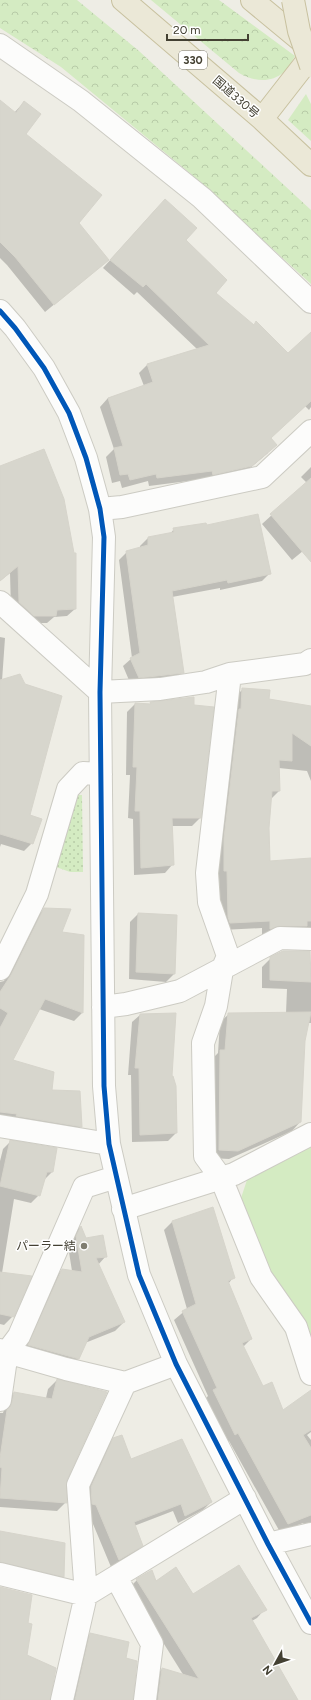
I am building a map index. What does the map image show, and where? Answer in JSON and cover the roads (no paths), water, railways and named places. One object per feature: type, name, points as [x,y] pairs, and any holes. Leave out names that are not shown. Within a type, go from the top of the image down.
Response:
[{"type":"highway","name":"国道330号","points":[[123,0],[262,119],[311,165]]},
{"type":"highway","points":[[252,0],[311,48]]},
{"type":"highway","points":[[293,0],[299,31],[311,66]]},
{"type":"highway","points":[[262,119],[311,56]]},
{"type":"street","points":[[0,45],[81,101],[202,198],[311,302]]},
{"type":"street","points":[[0,310],[44,368],[69,413],[86,458],[100,508],[104,537],[100,692],[104,1086],[109,1144],[123,1208],[139,1275],[176,1364],[268,1544],[311,1623]]},
{"type":"street","points":[[100,508],[122,507],[262,477],[311,431]]},
{"type":"street","points":[[0,602],[100,692],[160,689],[206,682],[230,674],[309,664]]},
{"type":"street","points":[[230,674],[207,873],[209,902],[228,956],[222,970],[216,1006],[203,1043],[205,1156],[221,1178],[260,1276],[296,1327],[311,1374]]},
{"type":"street","points":[[0,968],[37,894],[68,789],[83,773],[101,774]]},
{"type":"street","points":[[103,1007],[126,1004],[180,991],[280,938],[311,940]]},
{"type":"street","points":[[0,1126],[109,1144]]},
{"type":"street","points":[[123,1208],[234,1174],[311,1134]]},
{"type":"street","points":[[0,1400],[4,1351],[19,1336],[84,1187],[116,1178]]},
{"type":"street","points":[[4,1351],[66,1369],[125,1383],[176,1364]]},
{"type":"street","points":[[62,1700],[86,1595],[78,1485],[125,1383]]},
{"type":"street","points":[[0,1574],[86,1595],[245,1498]]},
{"type":"street","points":[[268,1544],[311,1534]]},
{"type":"street","points":[[116,1577],[152,1644],[146,1700]]},
{"type":"place","name":"パーラー結","points":[[84,1246]]}]
